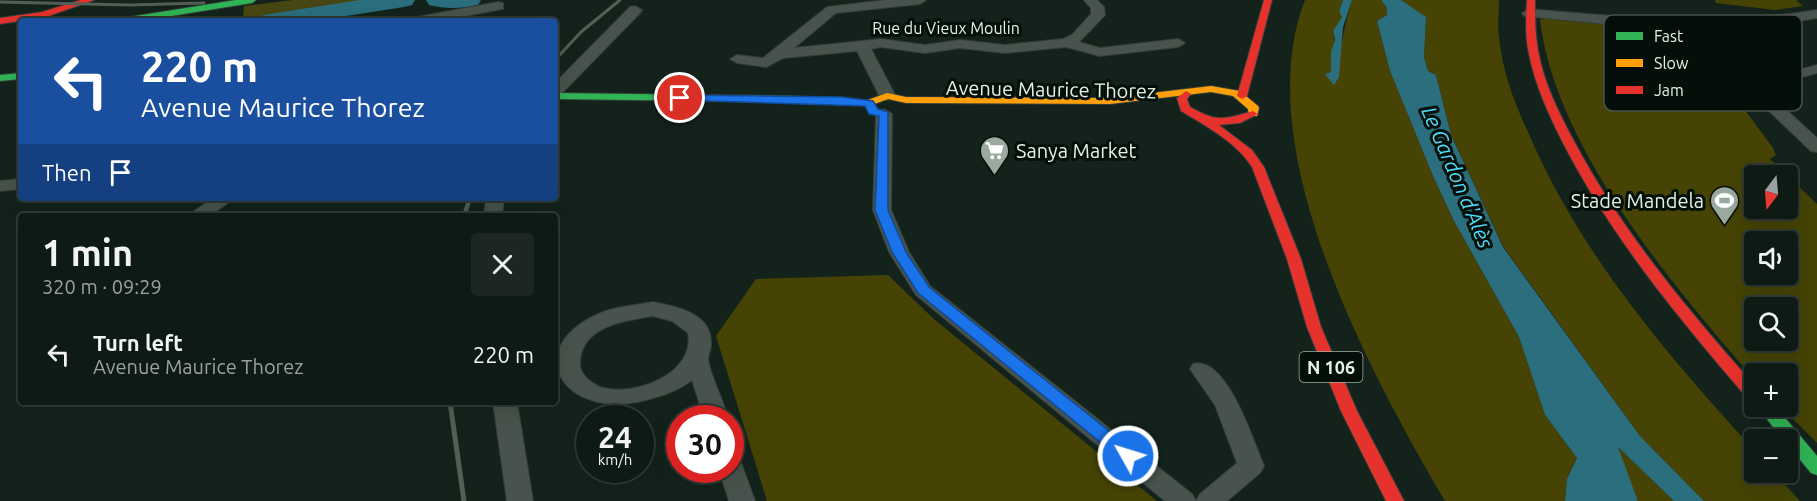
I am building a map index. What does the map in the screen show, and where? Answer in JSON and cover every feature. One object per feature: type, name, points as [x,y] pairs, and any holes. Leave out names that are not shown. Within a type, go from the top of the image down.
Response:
[{"type":"main road","points":[[20,18],[53,13],[90,0]]},
{"type":"main road","points":[[141,18],[252,0]]},
{"type":"main road","points":[[1193,92],[1221,90],[1242,96],[1268,0]]},
{"type":"main road","points":[[1530,6],[1532,47],[1545,90],[1557,118],[1595,187],[1667,293],[1744,383]]},
{"type":"main road","points":[[0,21],[18,18]]},
{"type":"main road","points":[[1198,117],[1181,104],[1182,98],[1231,73],[1253,50]]},
{"type":"main road","points":[[0,78],[18,76]]},
{"type":"main road","points":[[0,83],[18,81]]},
{"type":"main road","name":"Avenue Maurice Thorez","points":[[908,103],[1110,101],[1193,92]]},
{"type":"main road","points":[[558,96],[826,99],[880,104],[908,103]]},
{"type":"main road","name":"Avenue Maurice Thorez","points":[[1173,112],[1227,122],[1249,123],[1254,108],[1242,96]]},
{"type":"main road","name":"Avenue Maurice Thorez","points":[[908,103],[1155,110]]},
{"type":"main road","name":"N 106","points":[[1198,117],[1248,152],[1258,167],[1282,227],[1314,327],[1349,411],[1395,501]]},
{"type":"main road","name":"N 106","points":[[1267,153],[1274,172],[1282,227]]},
{"type":"main road","points":[[1774,417],[1815,464]]},
{"type":"street","points":[[779,54],[832,9],[920,0]]},
{"type":"street","points":[[1066,43],[1077,38],[1098,15],[1097,7],[1090,0]]},
{"type":"street","points":[[433,18],[498,6]]},
{"type":"street","points":[[1530,6],[1604,18]]},
{"type":"street","points":[[558,89],[635,10]]},
{"type":"street","points":[[1802,16],[1817,14]]},
{"type":"street","name":"Rue du Vieux Moulin","points":[[737,59],[766,63],[779,54],[881,43],[925,49],[960,44],[1005,49],[1066,43],[1100,52],[1178,43]]},
{"type":"street","points":[[862,46],[880,104],[882,210],[899,252],[923,290],[1183,501]]},
{"type":"street","points":[[1802,72],[1817,69]]},
{"type":"street","points":[[1778,111],[1817,147]]},
{"type":"street","points":[[0,186],[18,184]]},
{"type":"street","points":[[201,213],[221,201]]},
{"type":"street","points":[[697,359],[686,373],[669,385],[648,393],[625,397],[603,396],[584,390],[571,379],[566,366],[568,352],[576,338],[591,325],[610,316],[642,310],[672,312],[688,320],[698,331],[702,344],[697,359],[712,405]]},
{"type":"street","points":[[1201,369],[1226,402],[1251,466],[1209,501]]},
{"type":"street","points":[[505,405],[520,501]]},
{"type":"street","points":[[736,483],[742,501]]},
{"type":"shaded area","points":[[293,0],[404,0],[266,18],[243,18],[244,6]]},
{"type":"shaded area","points":[[1305,0],[1343,0],[1339,11],[1342,17],[1333,31],[1334,85],[1352,0],[1381,0],[1387,8],[1387,15],[1377,21],[1390,71],[1433,176],[1454,221],[1519,337],[1545,415],[1577,458],[1567,479],[1565,501],[1445,501],[1384,390],[1353,326],[1326,259],[1304,190],[1292,123],[1291,59]]},
{"type":"shaded area","points":[[1401,0],[1499,0],[1498,32],[1509,86],[1549,177],[1573,220],[1599,261],[1658,340],[1744,439],[1744,483],[1783,483],[1800,501],[1704,501],[1640,436],[1503,246],[1451,135],[1436,75],[1428,71],[1424,57],[1426,18]]},
{"type":"shaded area","points":[[1715,0],[1796,0],[1803,6],[1775,10],[1716,3]]},
{"type":"shaded area","name":"Stade Mandela","points":[[1545,18],[1604,22],[1604,111],[1746,111],[1773,148],[1776,155],[1770,159],[1776,165],[1744,165],[1744,219],[1798,219],[1798,186],[1817,204],[1817,443],[1791,417],[1798,417],[1798,363],[1744,363],[1744,367],[1689,302],[1622,212],[1593,165],[1568,117],[1550,68],[1540,20]]},
{"type":"shaded area","points":[[888,275],[935,320],[1157,501],[767,501],[744,427],[744,405],[737,405],[716,336],[756,279]]},
{"type":"shaded area","points":[[1617,446],[1674,501],[1638,501]]},
{"type":"water","points":[[1343,0],[1352,0],[1343,27],[1339,77],[1334,85],[1325,74],[1331,72],[1331,52],[1335,40],[1333,31],[1342,17],[1339,11]]},
{"type":"water","name":"Le Gardon d'Alès","points":[[1381,0],[1401,0],[1426,17],[1424,57],[1428,71],[1436,75],[1451,135],[1503,247],[1640,436],[1704,501],[1674,501],[1618,447],[1638,501],[1565,501],[1567,479],[1577,458],[1545,415],[1519,337],[1454,221],[1433,176],[1390,71],[1377,21],[1387,15],[1387,8]]},
{"type":"waterway","points":[[288,18],[404,0]]},
{"type":"waterway","points":[[437,0],[470,0]]},
{"type":"railway","points":[[558,57],[581,32],[620,0]]},
{"type":"railway","points":[[0,2],[130,5],[204,3]]},
{"type":"railway","points":[[465,213],[469,201]]},
{"type":"railway","points":[[450,405],[464,501]]},
{"type":"traffic: fast","points":[[141,18],[252,0]]},
{"type":"traffic: fast","points":[[0,78],[18,76]]},
{"type":"traffic: fast","points":[[558,96],[791,99]]},
{"type":"traffic: fast","points":[[1774,417],[1817,468]]},
{"type":"traffic: slow","points":[[869,103],[887,96],[906,100],[1110,101],[1211,89],[1236,93],[1254,108],[1253,114]]},
{"type":"traffic: slow","points":[[791,99],[869,103]]},
{"type":"traffic: jam","points":[[22,18],[43,15],[90,0]]},
{"type":"traffic: jam","points":[[1242,96],[1268,0]]},
{"type":"traffic: jam","points":[[1531,0],[1531,40],[1537,67],[1552,108],[1580,164],[1601,200],[1649,268],[1744,383]]},
{"type":"traffic: jam","points":[[0,21],[18,18]]},
{"type":"traffic: jam","points":[[1186,94],[1182,98],[1185,109],[1210,120],[1236,121],[1253,114]]},
{"type":"traffic: jam","points":[[1205,120],[1248,152],[1258,167],[1294,259],[1314,327],[1349,411],[1395,501]]},
{"type":"place","name":"Sanya Market","points":[[995,176]]},
{"type":"place","name":"Stade Mandela","points":[[1725,226]]},
{"type":"route","points":[[680,98],[842,100],[869,103],[868,106],[873,112],[885,114],[882,130],[882,210],[899,252],[923,290],[1128,456]]}]
